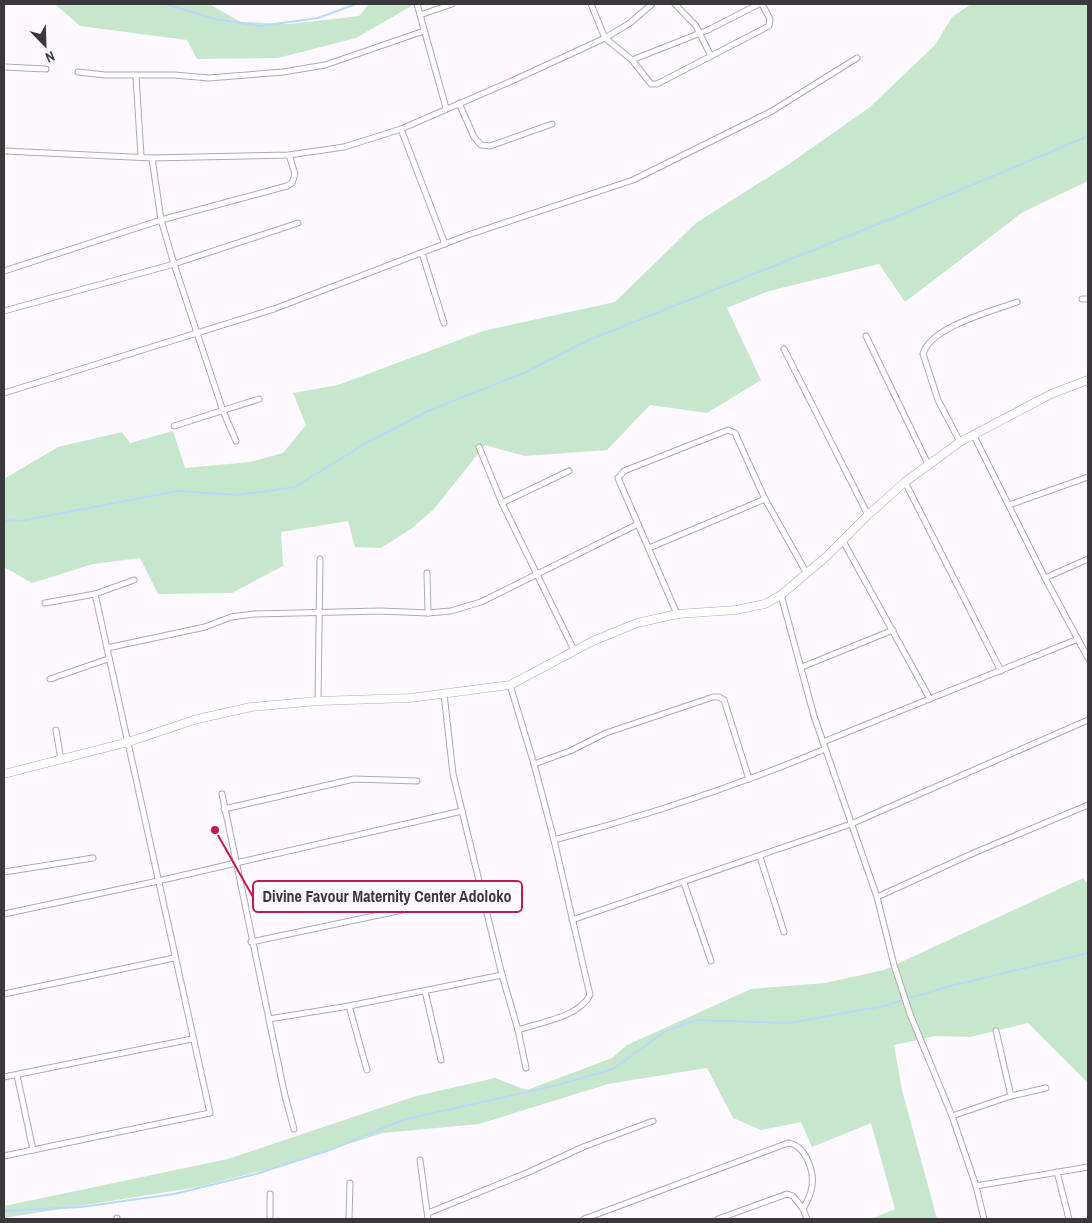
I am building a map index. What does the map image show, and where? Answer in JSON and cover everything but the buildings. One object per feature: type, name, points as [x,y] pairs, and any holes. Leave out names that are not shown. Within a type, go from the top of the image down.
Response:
[{"type":"street","points":[[418,4],[446,108]]},
{"type":"street","points":[[420,15],[452,4]]},
{"type":"street","points":[[591,4],[604,38],[632,60],[651,84],[657,84],[769,26],[770,19],[761,4],[700,34],[632,60]]},
{"type":"street","points":[[4,152],[141,156],[152,158],[289,155],[344,147],[401,129],[604,38],[630,23],[652,4]]},
{"type":"street","points":[[675,4],[692,21],[711,56]]},
{"type":"street","points":[[78,72],[136,76],[174,74],[220,78],[306,69],[338,61],[424,31]]},
{"type":"street","points":[[4,393],[292,302],[445,244],[632,180],[660,169],[772,111],[857,58]]},
{"type":"street","points":[[4,67],[46,69]]},
{"type":"street","points":[[136,76],[141,156]]},
{"type":"street","points":[[459,103],[474,137],[481,145],[490,146],[552,124]]},
{"type":"street","points":[[401,129],[445,244]]},
{"type":"street","points":[[4,271],[161,220],[215,207],[287,186],[292,183],[295,174],[289,155]]},
{"type":"street","points":[[152,158],[161,220],[174,264],[223,411],[236,441]]},
{"type":"street","points":[[4,311],[174,264],[298,224]]},
{"type":"street","points":[[422,253],[444,323]]},
{"type":"street","points":[[960,442],[938,400],[923,354],[925,347],[942,332],[1018,302]]},
{"type":"street","points":[[866,336],[928,464]]},
{"type":"street","points":[[784,349],[868,515]]},
{"type":"street","points":[[4,774],[128,742],[197,719],[251,707],[318,701],[410,698],[510,685],[574,650],[637,623],[677,614],[736,610],[765,604],[781,594],[843,541],[868,515],[928,464],[973,434],[1051,394],[1088,380]]},
{"type":"street","points":[[174,426],[258,399]]},
{"type":"street","points":[[677,614],[618,478],[624,471],[728,430],[734,434],[739,442],[765,499],[806,572]]},
{"type":"street","points":[[973,434],[1045,578],[1086,649],[1088,658]]},
{"type":"street","points":[[479,447],[502,502],[574,650]]},
{"type":"street","points":[[502,502],[569,471]]},
{"type":"street","points":[[1009,505],[1088,477]]},
{"type":"street","points":[[905,482],[1001,670]]},
{"type":"street","points":[[649,548],[765,499]]},
{"type":"street","points":[[106,648],[205,627],[231,617],[254,614],[428,613],[451,611],[481,602],[638,524]]},
{"type":"street","points":[[843,541],[930,699]]},
{"type":"street","points":[[318,701],[320,559]]},
{"type":"street","points":[[1045,578],[1088,559]]},
{"type":"street","points":[[427,573],[428,613]]},
{"type":"street","points":[[44,603],[95,594],[134,580]]},
{"type":"street","points":[[4,1156],[210,1113],[174,958],[95,594]]},
{"type":"street","points":[[781,594],[825,749],[878,896],[894,965],[910,1014],[952,1116],[976,1186],[984,1219]]},
{"type":"street","points":[[802,667],[893,630]]},
{"type":"street","points":[[823,742],[1078,638]]},
{"type":"street","points":[[50,678],[108,659]]},
{"type":"street","points":[[510,685],[534,764],[554,840],[590,995],[573,1013],[518,1030]]},
{"type":"street","points":[[444,694],[453,774],[526,1068]]},
{"type":"street","points":[[534,764],[570,752],[606,733],[713,697],[719,697],[724,700],[749,779]]},
{"type":"street","points":[[572,920],[760,857],[851,824],[1088,720]]},
{"type":"street","points":[[56,730],[60,760]]},
{"type":"street","points":[[554,840],[621,823],[749,779],[825,749]]},
{"type":"street","points":[[224,809],[354,779],[417,780]]},
{"type":"street","points":[[222,794],[252,942],[294,1129]]},
{"type":"street","points":[[878,896],[1088,805]]},
{"type":"street","points":[[4,914],[158,881],[462,811]]},
{"type":"street","points":[[760,857],[784,932]]},
{"type":"street","points":[[4,872],[93,858]]},
{"type":"street","points":[[684,883],[711,961]]},
{"type":"street","points":[[252,942],[483,893]]},
{"type":"street","points":[[4,994],[174,958]]},
{"type":"street","points":[[269,1019],[349,1006],[502,975]]},
{"type":"street","points":[[425,991],[442,1060]]},
{"type":"street","points":[[349,1006],[367,1070]]},
{"type":"street","points":[[996,1031],[1011,1096]]},
{"type":"street","points":[[4,1077],[192,1039]]},
{"type":"street","points":[[17,1074],[33,1150]]},
{"type":"street","points":[[952,1116],[1011,1096],[1046,1088]]},
{"type":"street","points":[[420,1160],[428,1216],[583,1147],[653,1121]]},
{"type":"street","points":[[584,1219],[788,1143],[795,1144],[804,1152],[809,1165],[812,1189],[804,1209]]},
{"type":"street","points":[[976,1186],[1088,1167]]},
{"type":"street","points":[[1057,1172],[1069,1219]]},
{"type":"street","points":[[349,1219],[350,1183]]},
{"type":"street","points":[[270,1194],[270,1219]]},
{"type":"street","points":[[718,1219],[787,1194],[793,1196],[804,1209],[807,1219]]},
{"type":"green space","points":[[55,4],[209,4],[241,22],[290,24],[359,16],[369,4],[415,4],[356,38],[278,58],[197,59],[187,40],[80,26]]},
{"type":"green space","points":[[971,4],[1088,4],[1088,181],[1023,212],[905,302],[879,264],[769,291],[727,308],[761,380],[707,413],[650,405],[607,450],[525,456],[485,445],[434,509],[411,529],[381,548],[355,547],[348,521],[281,532],[283,566],[232,593],[158,594],[140,558],[93,564],[32,583],[4,567],[4,479],[58,447],[122,432],[130,443],[173,431],[185,468],[250,462],[283,453],[306,425],[293,393],[338,385],[483,331],[615,302],[696,223],[789,164],[870,107],[935,45],[952,17]]},
{"type":"green space","points":[[1083,878],[1088,884],[1088,1083],[1028,1023],[970,1037],[935,1036],[894,1045],[902,1090],[937,1219],[871,1219],[895,1209],[871,1123],[812,1147],[801,1122],[761,1130],[733,1118],[707,1068],[608,1084],[479,1124],[383,1133],[269,1169],[198,1187],[4,1218],[4,1206],[228,1159],[416,1096],[495,1078],[527,1090],[612,1058],[627,1045],[751,989],[825,983],[884,970]]},
{"type":"waterway","points":[[165,4],[215,19],[260,26],[318,18],[356,4]]},
{"type":"waterway","points":[[4,520],[20,521],[178,491],[237,495],[295,487],[366,443],[430,410],[524,373],[589,340],[908,212],[1088,136]]},
{"type":"waterway","points":[[4,1211],[81,1207],[174,1194],[256,1174],[330,1150],[402,1120],[558,1085],[613,1069],[664,1032],[696,1020],[789,1023],[884,1006],[946,987],[1088,953]]},
{"type":"place","name":"Divine Favour Maternity Center Adoloko","points":[[215,830]]}]
